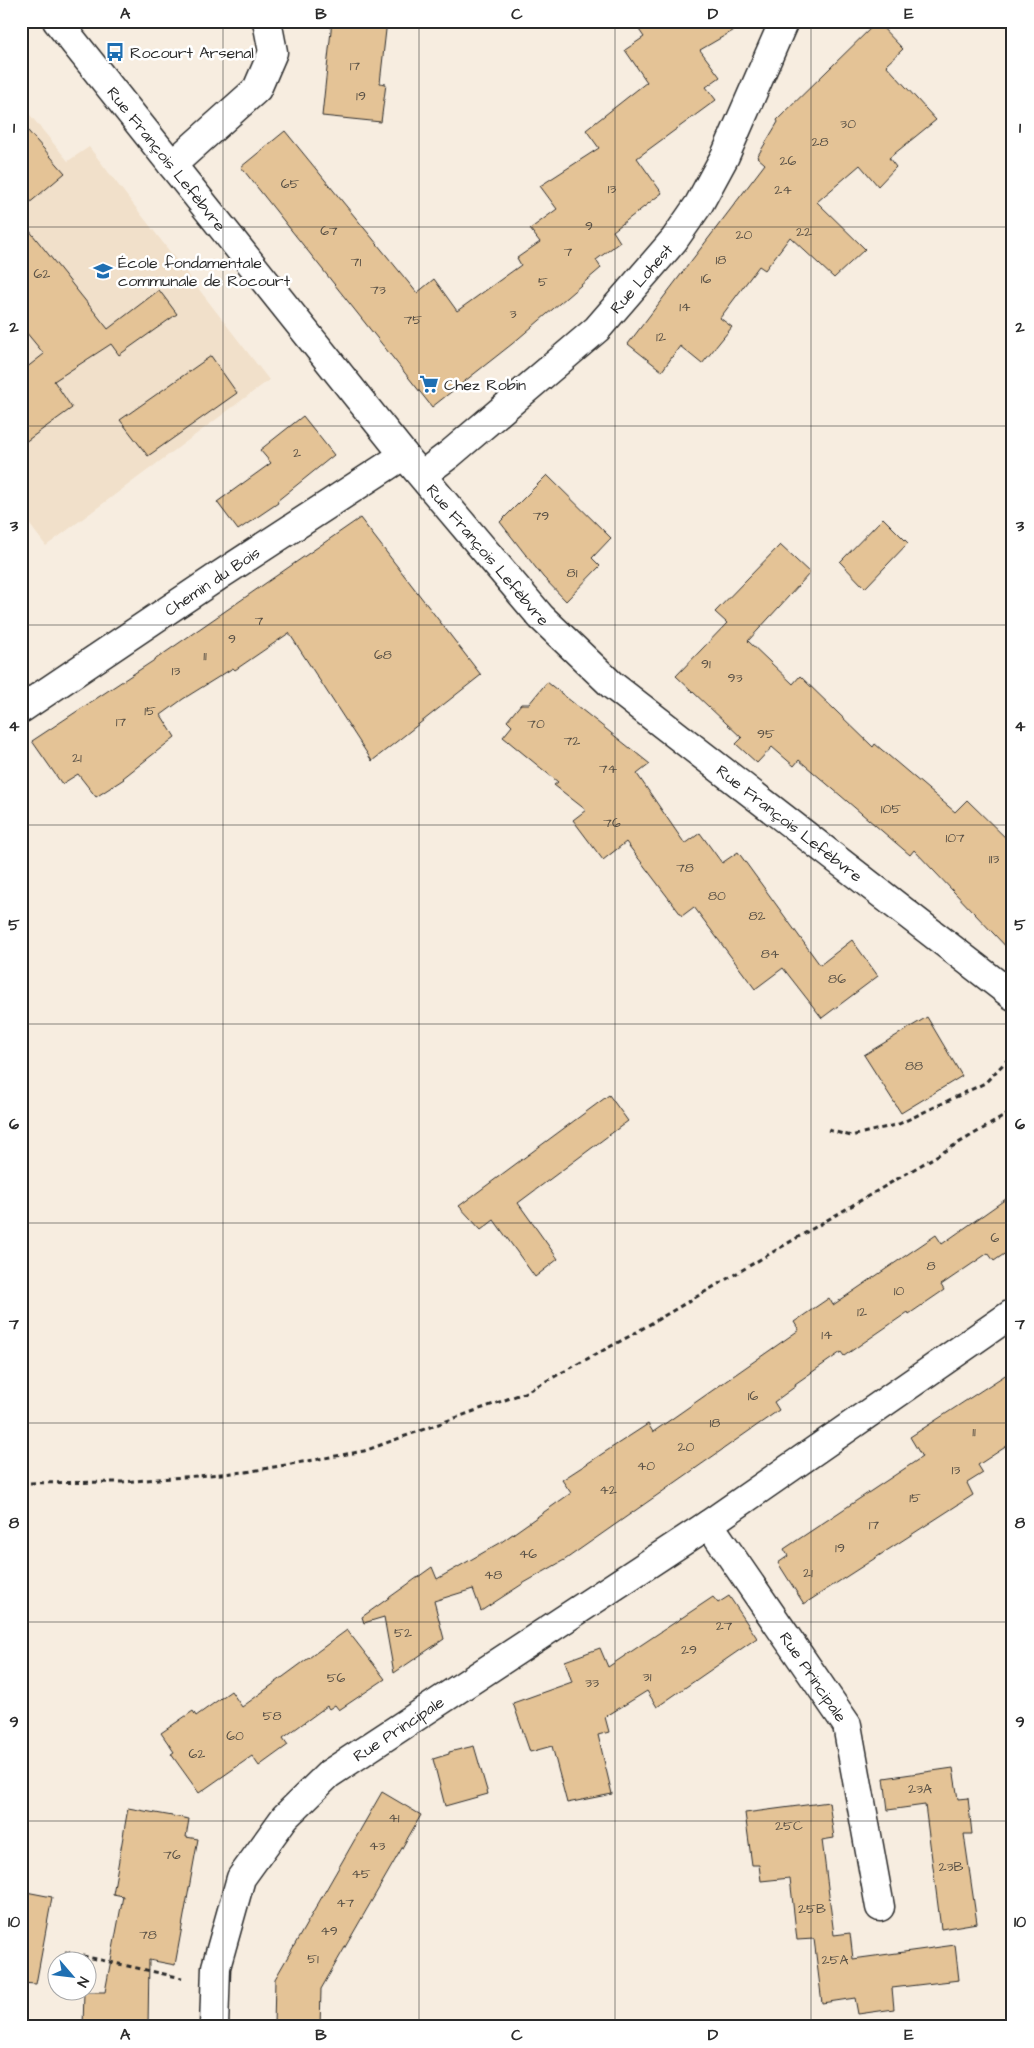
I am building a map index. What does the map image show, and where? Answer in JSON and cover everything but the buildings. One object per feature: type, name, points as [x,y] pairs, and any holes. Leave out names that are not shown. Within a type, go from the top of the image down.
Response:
[{"type":"street","name":"Rue François Lefèbvre","points":[[57,21],[404,455],[541,617],[612,685],[1013,996]]},
{"type":"street","points":[[172,165],[257,89],[273,52],[267,21]]},
{"type":"street","name":"Rue Lohest","points":[[422,475],[450,454],[597,329],[674,240],[699,204],[725,156],[784,21]]},
{"type":"street","name":"Chemin du Bois","points":[[21,709],[220,575],[404,455]]},
{"type":"street","name":"Rue Principale","points":[[214,2027],[216,1967],[241,1878],[286,1817],[329,1774],[709,1524],[1013,1313]]},
{"type":"street","name":"Rue Principale","points":[[709,1524],[847,1725],[880,1907]]},
{"type":"path","points":[[828,1130],[851,1136],[899,1124],[985,1083],[1013,1054]]},
{"type":"path","points":[[21,1483],[122,1482],[246,1472],[364,1451],[524,1393],[628,1337],[1013,1111]]},
{"type":"path","points":[[98,1959],[215,1985]]},
{"type":"shaded area","name":"École fondamentale communale de Rocourt","points":[[21,104],[68,161],[89,147],[269,380],[46,546],[21,513]]},
{"type":"place","name":"Rocourt Arsenal","points":[[115,52]]},
{"type":"place","name":"École fondamentale communale de Rocourt","points":[[103,271]]},
{"type":"place","name":"Chez Robin","points":[[429,384]]}]
